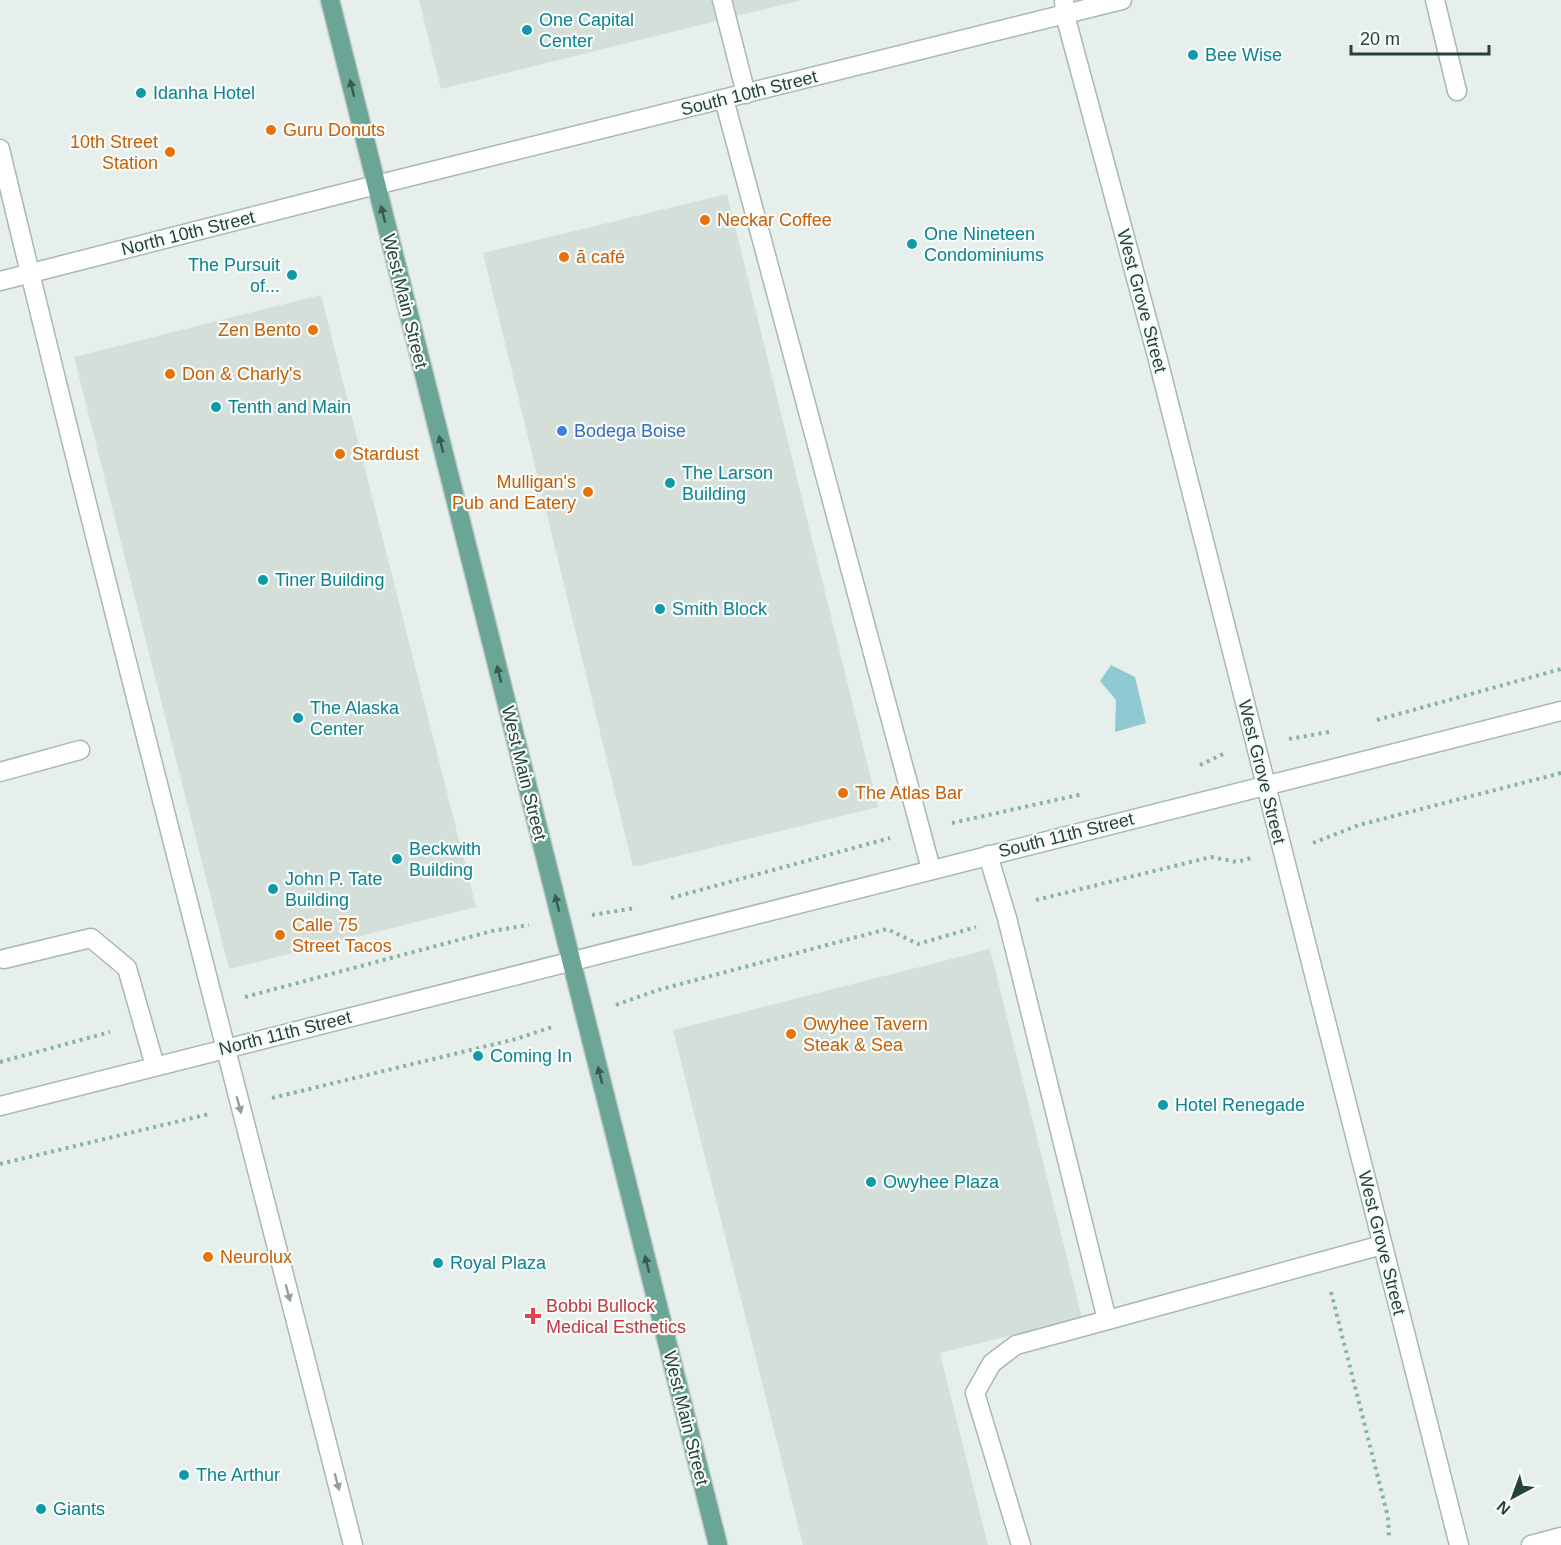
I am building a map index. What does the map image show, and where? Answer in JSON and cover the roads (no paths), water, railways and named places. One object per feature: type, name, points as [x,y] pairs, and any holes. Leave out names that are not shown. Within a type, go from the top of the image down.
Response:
[{"type":"main road","name":"West Main Street","points":[[330,0],[718,1545]]},
{"type":"street","points":[[723,0],[746,94]]},
{"type":"street","name":"South 10th Street","points":[[376,185],[746,94],[1065,7],[1122,0]]},
{"type":"street","points":[[1435,0],[1457,91]]},
{"type":"street","name":"West Grove Street","points":[[1065,7],[1157,356],[1459,1545]]},
{"type":"street","points":[[724,99],[931,869]]},
{"type":"street","points":[[0,149],[29,274],[353,1545]]},
{"type":"street","name":"North 10th Street","points":[[0,281],[376,185]]},
{"type":"street","name":"South 11th Street","points":[[571,960],[1561,711]]},
{"type":"street","points":[[0,772],[80,750]]},
{"type":"street","points":[[988,855],[1007,918],[1107,1320]]},
{"type":"street","points":[[4,959],[91,938],[128,968],[156,1066]]},
{"type":"street","name":"North 11th Street","points":[[0,1106],[571,960]]},
{"type":"street","points":[[1021,1545],[975,1393],[992,1363],[1016,1345],[1382,1245]]},
{"type":"street","points":[[1531,1545],[1561,1537]]},
{"type":"water","points":[[1111,665],[1135,677],[1146,723],[1115,732],[1116,700],[1100,681]]},
{"type":"place","name":"One Capital Center","points":[[527,30]]},
{"type":"place","name":"Bee Wise","points":[[1193,55]]},
{"type":"place","name":"Idanha Hotel","points":[[141,93]]},
{"type":"place","name":"Guru Donuts","points":[[271,130]]},
{"type":"place","name":"10th Street Station","points":[[170,152]]},
{"type":"place","name":"Neckar Coffee","points":[[705,220]]},
{"type":"place","name":"One Nineteen Condominiums","points":[[912,244]]},
{"type":"place","name":"ā café","points":[[564,257]]},
{"type":"place","name":"The Pursuit of...","points":[[292,275]]},
{"type":"place","name":"Zen Bento","points":[[313,330]]},
{"type":"place","name":"Don & Charly's","points":[[170,374]]},
{"type":"place","name":"Tenth and Main","points":[[216,407]]},
{"type":"place","name":"Bodega Boise","points":[[562,431]]},
{"type":"place","name":"Stardust","points":[[340,454]]},
{"type":"place","name":"The Larson Building","points":[[670,483]]},
{"type":"place","name":"Mulligan's Pub and Eatery","points":[[588,492]]},
{"type":"place","name":"Tiner Building","points":[[263,580]]},
{"type":"place","name":"Smith Block","points":[[660,609]]},
{"type":"place","name":"The Alaska Center","points":[[298,718]]},
{"type":"place","name":"The Atlas Bar","points":[[843,793]]},
{"type":"place","name":"Beckwith Building","points":[[397,859]]},
{"type":"place","name":"John P. Tate Building","points":[[273,889]]},
{"type":"place","name":"Calle 75 Street Tacos","points":[[280,935]]},
{"type":"place","name":"Owyhee Tavern Steak & Sea","points":[[791,1034]]},
{"type":"place","name":"Coming In","points":[[478,1056]]},
{"type":"place","name":"Hotel Renegade","points":[[1163,1105]]},
{"type":"place","name":"Owyhee Plaza","points":[[871,1182]]},
{"type":"place","name":"Neurolux","points":[[208,1257]]},
{"type":"place","name":"Royal Plaza","points":[[438,1263]]},
{"type":"place","name":"Bobbi Bullock Medical Esthetics","points":[[533,1316]]},
{"type":"place","name":"The Arthur","points":[[184,1475]]},
{"type":"place","name":"Giants","points":[[41,1509]]}]
